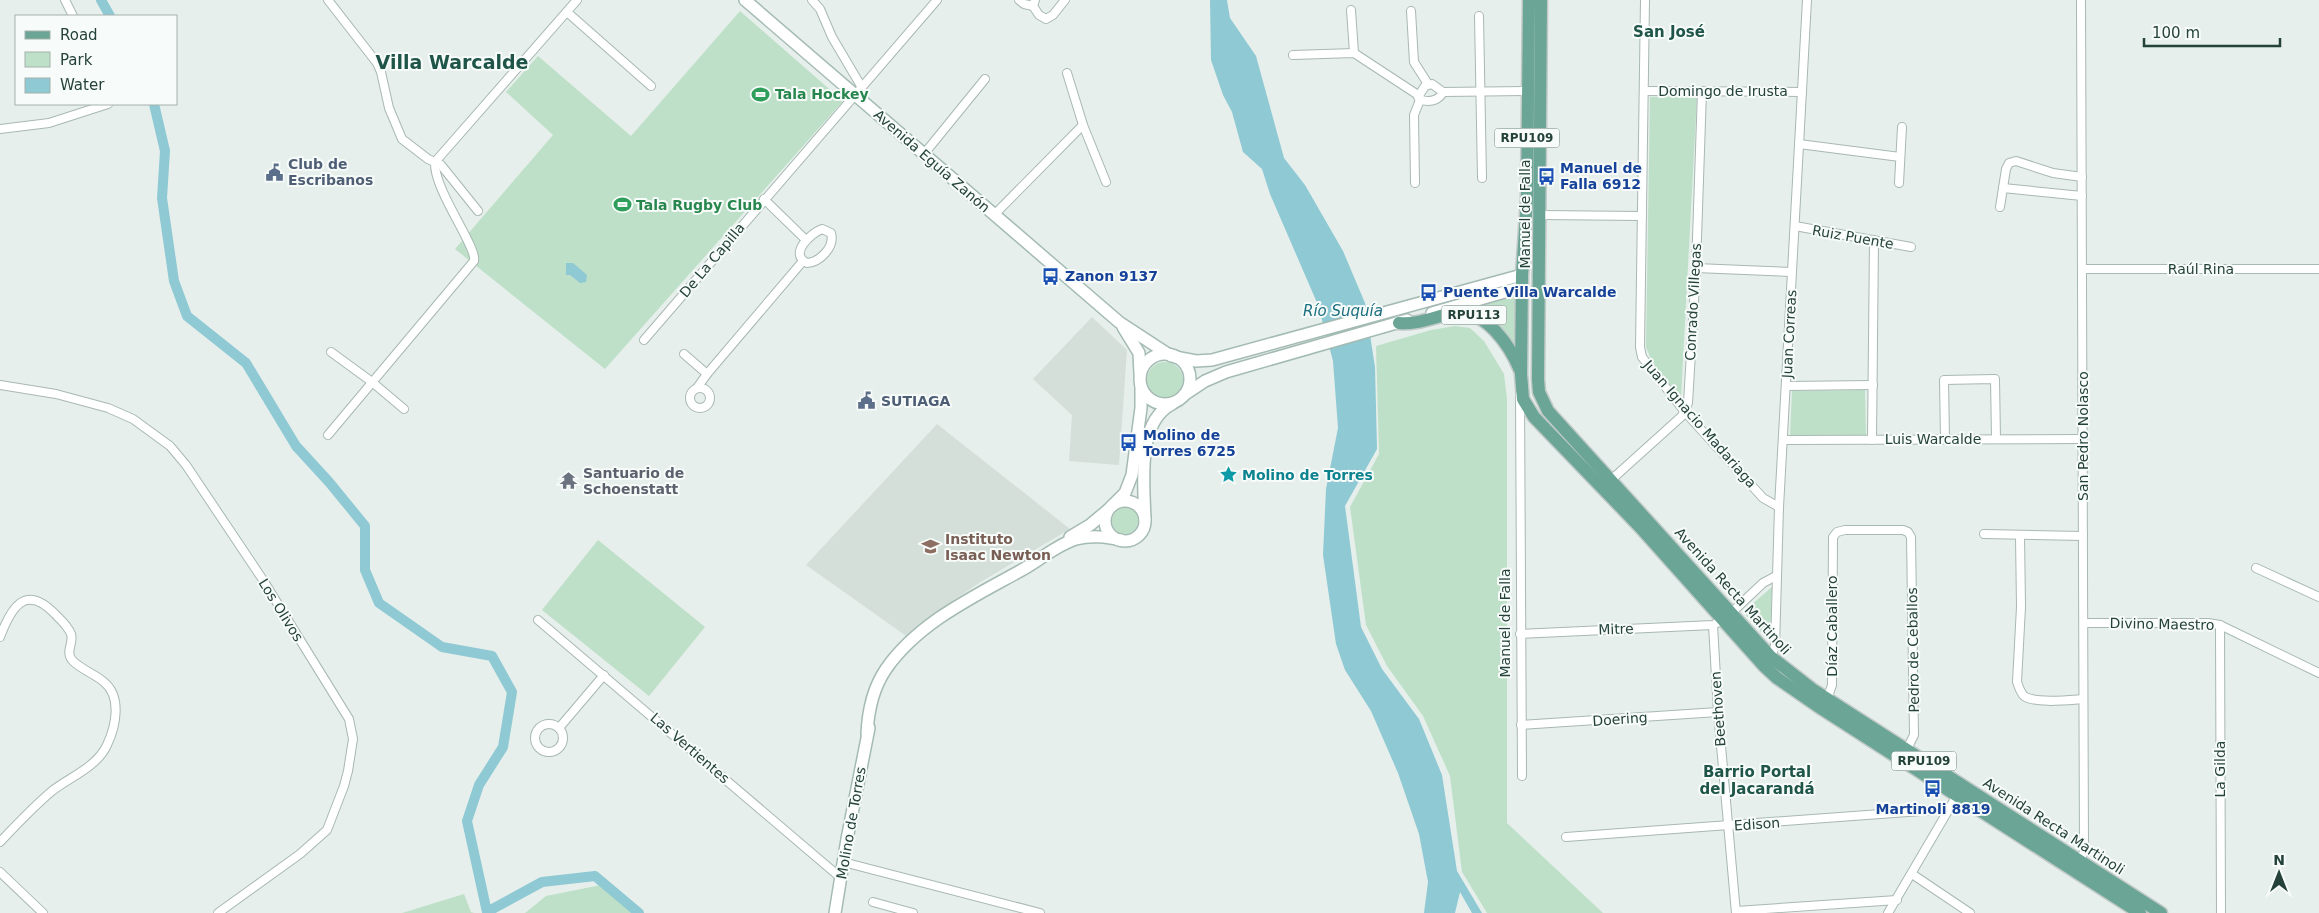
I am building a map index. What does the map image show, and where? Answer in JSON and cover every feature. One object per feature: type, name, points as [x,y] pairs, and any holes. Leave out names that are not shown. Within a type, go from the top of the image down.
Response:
[{"type":"main road","name":"Avenida Eguía Zanón","points":[[745,0],[857,90],[924,154],[1119,322],[1173,356]]},
{"type":"main road","name":"Manuel de Falla","points":[[1529,0],[1527,199],[1521,378],[1523,398],[1534,417]]},
{"type":"main road","name":"Manuel de Falla","points":[[1541,0],[1538,379],[1541,398]]},
{"type":"main road","points":[[1525,281],[1540,220]]},
{"type":"main road","name":"RPU113","points":[[1141,382],[1142,369],[1151,359],[1163,355],[1207,361],[1385,312],[1525,281]]},
{"type":"main road","name":"RPU113","points":[[1145,520],[1146,457],[1149,430],[1160,412],[1180,398],[1218,375],[1394,324],[1525,281]]},
{"type":"main road","name":"Avenida Recta Martinoli","points":[[1525,281],[1530,370],[1533,389],[1555,420],[1611,480],[1722,619]]},
{"type":"main road","name":"RPU113","points":[[1394,324],[1412,324],[1458,313],[1472,314],[1486,323],[1503,341],[1516,361],[1521,378]]},
{"type":"main road","name":"Avenida Eguía Zanón","points":[[1119,322],[1139,353],[1141,382]]},
{"type":"main road","points":[[1141,382],[1146,395],[1155,402],[1165,404],[1180,398],[1189,384],[1188,372],[1183,362],[1173,356]]},
{"type":"main road","name":"Molino de Torres","points":[[1008,576],[1016,568],[1083,530],[1125,493],[1132,475],[1141,408],[1141,382]]},
{"type":"main road","name":"Avenida Recta Martinoli","points":[[1534,417],[1634,521],[1722,619],[1767,661],[1784,682],[1825,704],[1960,790],[2077,866],[2140,913]]},
{"type":"main road","points":[[1119,502],[1131,502],[1141,509],[1145,520],[1142,531],[1138,536],[1133,539],[1121,540],[1108,531],[1106,520],[1111,507],[1119,502]]},
{"type":"main road","name":"Molino de Torres","points":[[835,913],[868,734],[868,718],[873,695],[886,670],[914,639],[947,614],[1008,576],[1019,572],[1065,544],[1078,539],[1095,537],[1121,540]]},
{"type":"main road","name":"Avenida Recta Martinoli","points":[[2077,866],[2161,913]]},
{"type":"street","points":[[65,0],[72,15]]},
{"type":"street","points":[[328,0],[382,72],[389,108],[402,139],[447,171],[478,211]]},
{"type":"street","points":[[328,435],[474,261],[474,253],[456,220],[437,175],[436,162],[577,0]]},
{"type":"street","points":[[812,0],[820,9],[857,90]]},
{"type":"street","name":"De La Capilla","points":[[644,340],[857,90],[937,0]]},
{"type":"street","points":[[1019,0],[1024,4],[1034,3],[1039,15],[1046,19],[1053,15],[1065,0]]},
{"type":"street","name":"Juan Ignacio Madariaga","points":[[1644,0],[1640,347],[1642,357],[1685,412],[1763,498],[1779,507]]},
{"type":"street","name":"Juan Correas","points":[[1767,661],[1774,647],[1779,507],[1807,0]]},
{"type":"street","name":"San Pedro Nolasco","points":[[2077,866],[2084,852],[2081,0]]},
{"type":"street","points":[[1351,10],[1354,54]]},
{"type":"street","points":[[1411,11],[1414,62],[1428,84],[1435,85],[1443,92],[1528,91]]},
{"type":"street","points":[[567,12],[651,86]]},
{"type":"street","points":[[1479,16],[1482,178]]},
{"type":"street","points":[[1293,55],[1354,54],[1427,102],[1434,100],[1443,92]]},
{"type":"street","points":[[1067,73],[1083,124],[1106,182]]},
{"type":"street","points":[[924,154],[985,79]]},
{"type":"street","points":[[1415,183],[1414,115],[1419,97],[1428,84]]},
{"type":"street","name":"Domingo de Irusta","points":[[1644,91],[1802,92]]},
{"type":"street","name":"Conrado Villegas","points":[[1685,412],[1688,403],[1696,268],[1702,91]]},
{"type":"street","points":[[0,128],[49,124],[105,105]]},
{"type":"street","points":[[994,215],[1083,124]]},
{"type":"street","points":[[1899,183],[1902,127]]},
{"type":"street","points":[[1799,144],[1900,157]]},
{"type":"street","points":[[2000,207],[2006,169],[2010,163],[2016,161],[2053,173],[2082,177]]},
{"type":"street","points":[[2003,188],[2082,196]]},
{"type":"street","points":[[764,199],[806,240]]},
{"type":"street","points":[[1540,220],[1642,216]]},
{"type":"street","name":"Ruiz Puente","points":[[1795,226],[1911,247]]},
{"type":"street","points":[[827,230],[832,237],[829,248],[812,263],[803,261],[800,253],[806,240],[816,231],[827,230]]},
{"type":"street","points":[[1872,440],[1874,240]]},
{"type":"street","points":[[697,388],[803,261]]},
{"type":"street","points":[[1696,268],[1792,272]]},
{"type":"street","name":"Raúl Rina","points":[[2083,269],[2319,269]]},
{"type":"street","points":[[332,352],[404,409]]},
{"type":"street","points":[[684,354],[707,374]]},
{"type":"street","name":"Manuel de Falla","points":[[1521,378],[1519,430],[1522,776]]},
{"type":"street","points":[[1945,439],[1944,380],[1995,379],[1996,439]]},
{"type":"street","name":"Los Olivos","points":[[0,385],[56,394],[114,410],[133,419],[170,446],[186,465],[263,580],[349,719],[353,739],[348,771],[342,794],[328,830],[292,860],[236,898],[218,913]]},
{"type":"street","points":[[1786,386],[1873,385]]},
{"type":"street","points":[[1611,480],[1685,412]]},
{"type":"street","points":[[1519,430],[1534,417]]},
{"type":"street","name":"Luis Warcalde","points":[[1783,440],[2083,439]]},
{"type":"street","name":"Pedro de Ceballos","points":[[1832,541],[1838,532],[1845,530],[1903,530],[1908,532],[1911,537],[1914,735],[1904,754]]},
{"type":"street","points":[[1984,534],[2083,536]]},
{"type":"street","points":[[2020,536],[2021,607],[2017,682],[2019,689],[2023,695],[2031,699],[2083,699]]},
{"type":"street","name":"Díaz Caballero","points":[[1825,704],[1832,685],[1832,541]]},
{"type":"street","points":[[2256,568],[2319,597]]},
{"type":"street","points":[[1722,619],[1763,583],[1776,576]]},
{"type":"street","points":[[0,636],[10,611],[26,601],[41,602],[67,627],[72,638],[69,653],[72,660],[104,682],[114,698],[116,711],[112,734],[98,758],[54,790],[0,842]]},
{"type":"street","name":"Mitre","points":[[1520,634],[1722,619]]},
{"type":"street","name":"Beethoven","points":[[1722,619],[1718,712],[1736,912]]},
{"type":"street","name":"Las Vertientes","points":[[538,620],[841,878]]},
{"type":"street","name":"Divino Maestro","points":[[2084,623],[2220,624],[2319,673]]},
{"type":"street","name":"La Gilda","points":[[2220,624],[2220,913]]},
{"type":"street","points":[[559,728],[604,675]]},
{"type":"street","name":"Doering","points":[[1521,725],[1718,712]]},
{"type":"street","points":[[1888,913],[1960,790]]},
{"type":"street","name":"Edison","points":[[1566,837],[1949,809]]},
{"type":"street","points":[[843,862],[1040,913]]},
{"type":"street","points":[[0,872],[43,913]]},
{"type":"street","points":[[1912,874],[1970,913]]},
{"type":"street","points":[[1736,912],[1896,900]]},
{"type":"street","points":[[873,902],[913,913]]},
{"type":"shaded area","points":[[1092,317],[1127,350],[1119,465],[1069,461],[1072,415],[1033,379]]},
{"type":"shaded area","name":"Instituto Isaac Newton","points":[[937,424],[1070,529],[979,583],[941,609],[909,638],[806,565]]},
{"type":"green space","name":"Tala Rugby Club","points":[[740,11],[843,101],[605,369],[455,249],[553,135],[506,92],[538,56],[631,136]]},
{"type":"green space","points":[[1697,96],[1681,398],[1653,364],[1646,347],[1650,97]]},
{"type":"green space","points":[[1516,293],[1517,353],[1488,318],[1482,313],[1465,306]]},
{"type":"green space","points":[[1455,326],[1470,328],[1484,341],[1504,374],[1507,399],[1507,823],[1603,913],[1487,913],[1462,872],[1450,776],[1423,716],[1387,666],[1366,625],[1350,507],[1379,454],[1376,346],[1431,330]]},
{"type":"green space","points":[[1165,362],[1172,363],[1178,367],[1182,373],[1182,387],[1178,393],[1172,397],[1165,398],[1158,397],[1152,393],[1148,387],[1147,380],[1148,373],[1152,367],[1158,363]]},
{"type":"green space","points":[[1865,390],[1866,436],[1790,436],[1792,391]]},
{"type":"green space","points":[[1125,508],[1134,512],[1138,521],[1134,530],[1125,534],[1116,530],[1112,521],[1116,512]]},
{"type":"green space","points":[[598,540],[705,627],[649,696],[542,610]]},
{"type":"green space","points":[[1772,587],[1770,641],[1743,612]]},
{"type":"green space","points":[[601,885],[635,913],[525,913],[546,896]]},
{"type":"green space","points":[[464,894],[471,912],[474,913],[402,913]]},
{"type":"water","name":"Río Suquía","points":[[1210,0],[1227,0],[1230,18],[1256,56],[1284,158],[1305,185],[1343,251],[1365,303],[1375,367],[1377,449],[1345,506],[1361,627],[1382,669],[1419,719],[1442,775],[1457,871],[1482,913],[1472,913],[1460,892],[1455,913],[1424,913],[1428,882],[1419,834],[1398,773],[1371,711],[1345,670],[1336,644],[1323,555],[1326,489],[1338,428],[1333,361],[1318,305],[1270,194],[1262,169],[1243,152],[1232,112],[1223,95],[1211,60]]},
{"type":"water","points":[[566,263],[573,263],[587,275],[586,282],[580,283],[570,275],[566,275]]},
{"type":"waterway","points":[[101,0],[109,15]]},
{"type":"waterway","points":[[154,105],[165,151],[162,198],[174,281],[187,316],[246,363],[296,446],[365,526],[365,570],[379,603],[442,647],[492,656],[512,692],[503,747],[479,785],[467,821],[487,912],[542,882],[595,876],[639,913]]},
{"type":"place","name":"Tala Hockey","points":[[761,94]]},
{"type":"place","name":"Club de Escribanos","points":[[274,172]]},
{"type":"place","name":"Manuel de Falla 6912","points":[[1546,176]]},
{"type":"place","name":"Tala Rugby Club","points":[[622,205]]},
{"type":"place","name":"Zanon 9137","points":[[1051,276]]},
{"type":"place","name":"Puente Villa Warcalde","points":[[1429,292]]},
{"type":"place","name":"SUTIAGA","points":[[867,401]]},
{"type":"place","name":"Molino de Torres 6725","points":[[1129,443]]},
{"type":"place","name":"Molino de Torres","points":[[1228,475]]},
{"type":"place","name":"Santuario de Schoenstatt","points":[[569,481]]},
{"type":"place","name":"Instituto Isaac Newton","points":[[931,547]]},
{"type":"place","name":"Martinoli 8819","points":[[1933,789]]},
{"type":"district","name":"San José","points":[[1669,32]]},
{"type":"district","name":"Villa Warcalde","points":[[452,62]]},
{"type":"district","name":"Barrio Portal del Jacarandá","points":[[1757,780]]}]
